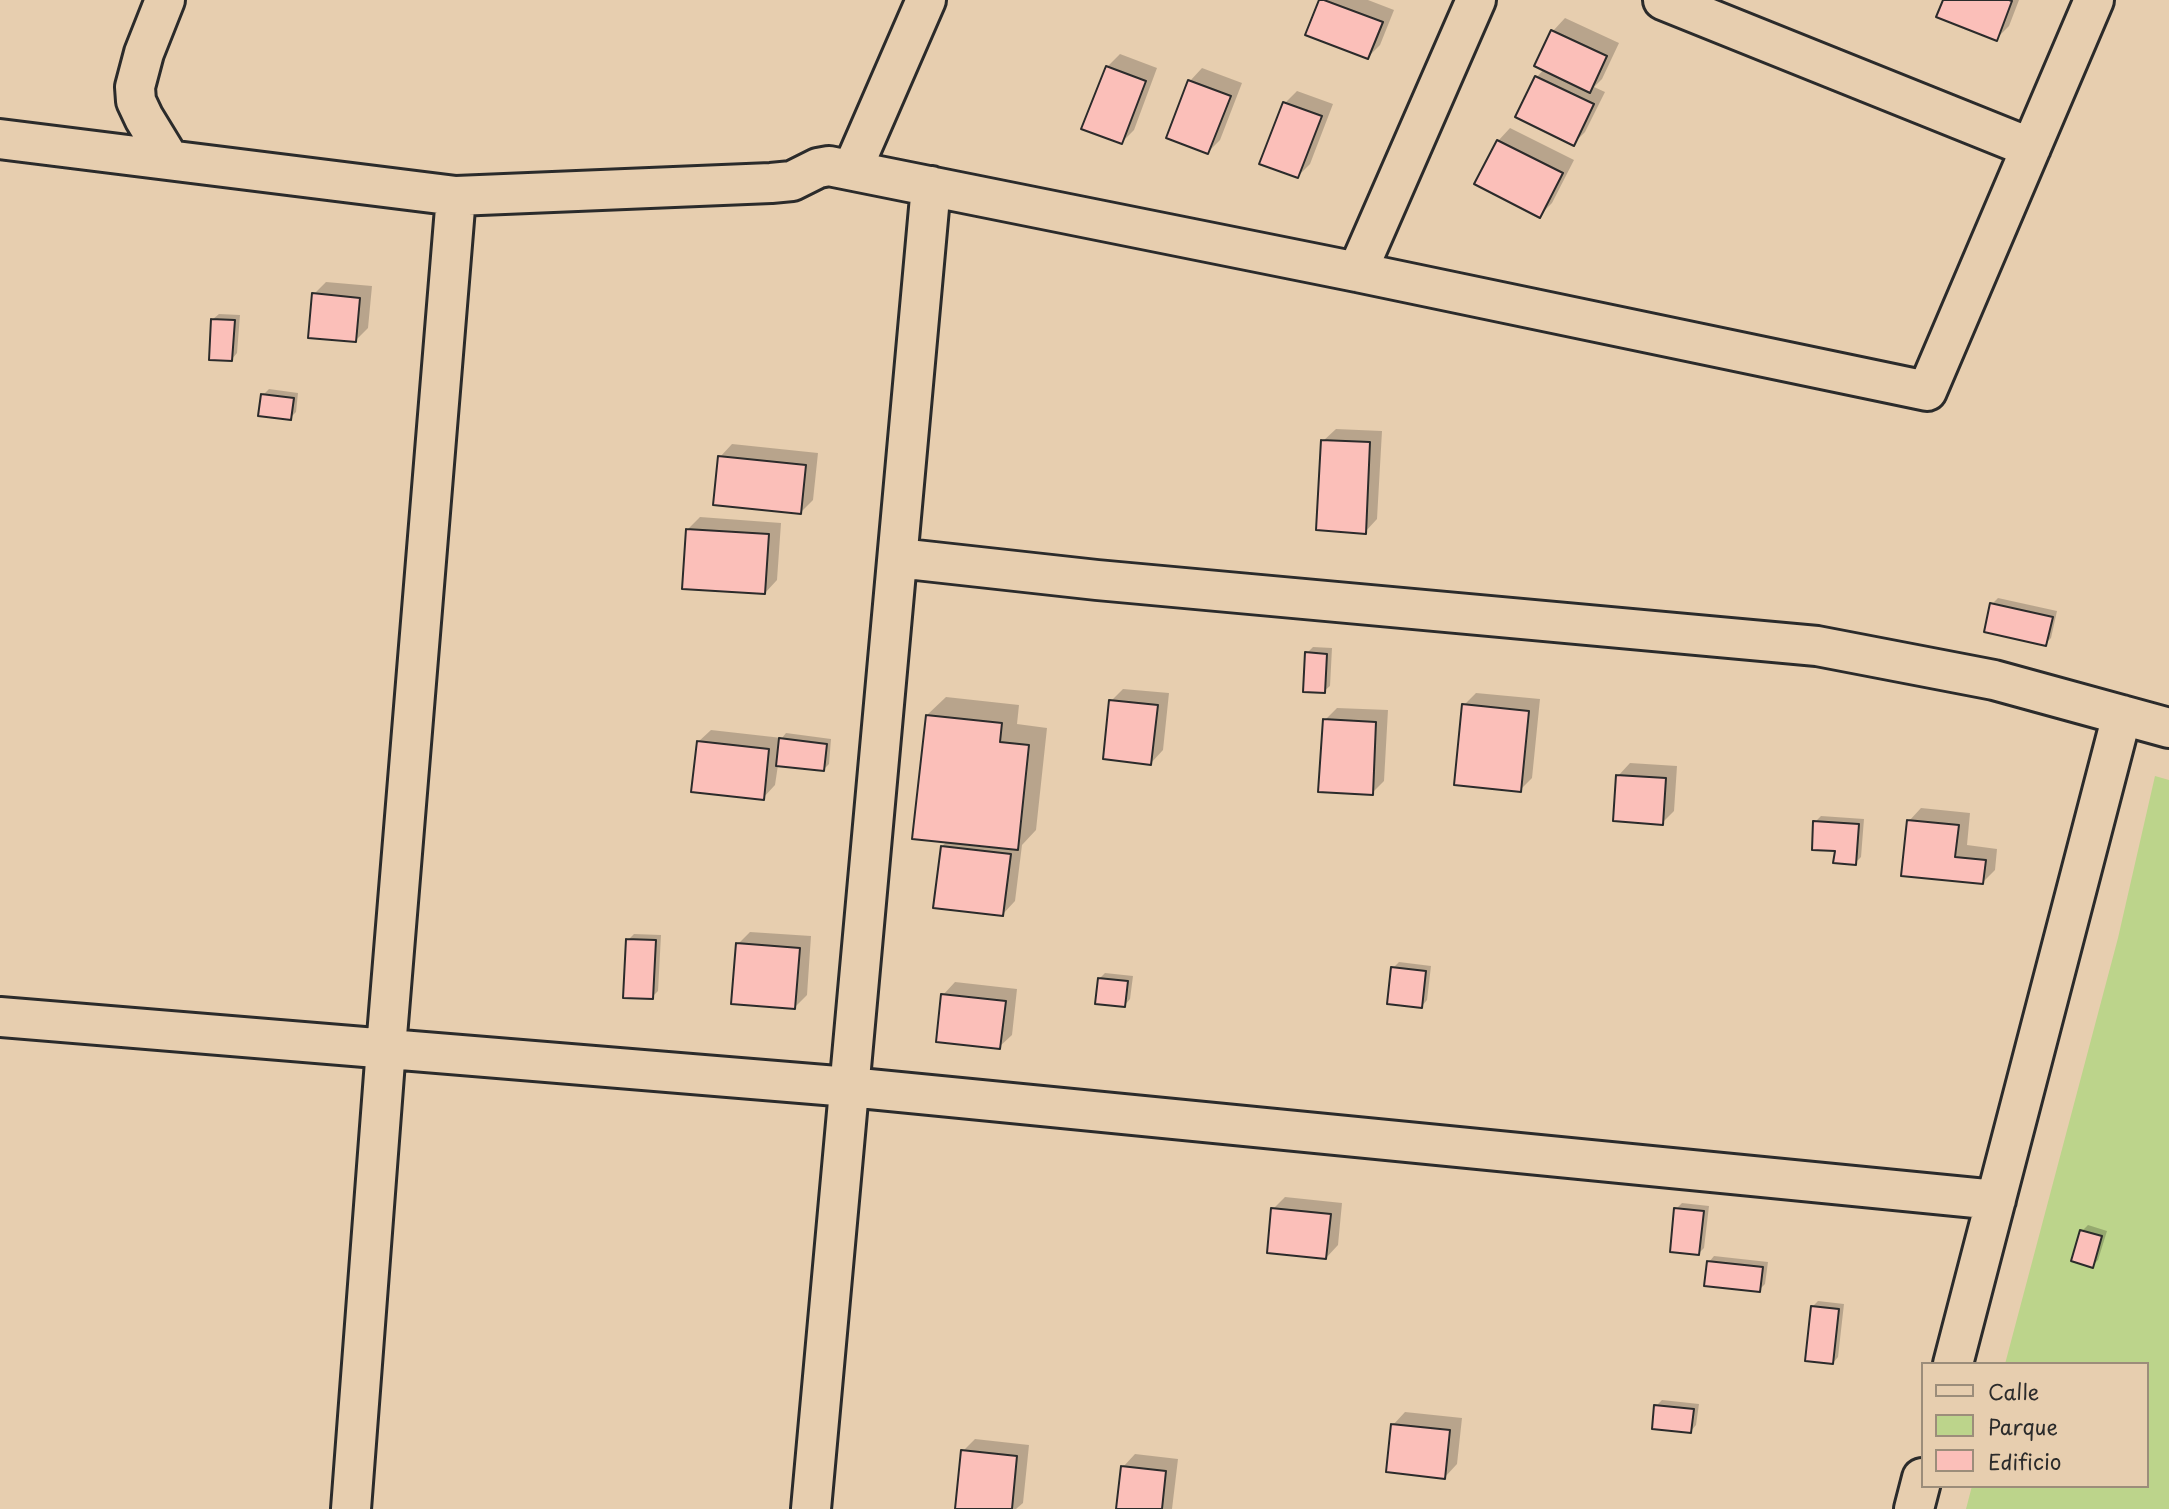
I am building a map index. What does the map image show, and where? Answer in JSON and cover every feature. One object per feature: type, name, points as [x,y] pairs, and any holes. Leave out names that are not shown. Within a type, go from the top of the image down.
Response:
[{"type":"street","points":[[165,0],[144,53],[135,87],[136,101],[144,118],[169,159]]},
{"type":"street","points":[[846,169],[926,0]]},
{"type":"street","points":[[1357,272],[1476,0]]},
{"type":"street","points":[[1663,0],[2031,148]]},
{"type":"street","points":[[0,139],[456,196],[771,183],[792,181],[818,168],[829,166],[1357,272],[1927,391],[2094,0]]},
{"type":"street","points":[[811,1509],[931,186]]},
{"type":"street","points":[[351,1509],[456,196]]},
{"type":"street","points":[[898,558],[1097,580],[1817,646],[1993,680],[2169,728]]},
{"type":"street","points":[[1954,1362],[2122,715]]},
{"type":"street","points":[[0,1017],[849,1087],[1996,1200]]},
{"type":"street","points":[[1914,1509],[1920,1486]]},
{"type":"green space","points":[[2155,776],[2169,780],[2169,1509],[1966,1509],[1971,1488],[2148,1488],[2148,1362],[2006,1362],[2118,938]]},
{"type":"building","points":[[1319,0],[1383,22],[1368,59],[1305,35]]},
{"type":"building","points":[[1943,0],[2012,1],[1997,41],[1936,17]]},
{"type":"building","points":[[1551,30],[1607,56],[1590,93],[1534,66]]},
{"type":"building","points":[[1106,66],[1146,81],[1122,144],[1081,129]]},
{"type":"building","points":[[1535,76],[1594,104],[1574,146],[1515,117]]},
{"type":"building","points":[[1188,80],[1231,96],[1208,154],[1166,138]]},
{"type":"building","points":[[1283,102],[1322,116],[1298,178],[1259,164]]},
{"type":"building","points":[[1497,140],[1563,173],[1540,218],[1474,184]]},
{"type":"building","points":[[312,293],[360,298],[356,342],[308,338]]},
{"type":"building","points":[[211,319],[235,320],[232,361],[209,360]]},
{"type":"building","points":[[261,394],[294,398],[291,420],[258,416]]},
{"type":"building","points":[[1321,440],[1370,442],[1366,534],[1316,530]]},
{"type":"building","points":[[718,456],[806,465],[801,514],[713,505]]},
{"type":"building","points":[[686,529],[769,534],[765,594],[682,589]]},
{"type":"building","points":[[1990,603],[2053,617],[2046,646],[1984,632]]},
{"type":"building","points":[[1305,652],[1327,654],[1325,693],[1303,692]]},
{"type":"building","points":[[1109,700],[1158,705],[1151,765],[1103,759]]},
{"type":"building","points":[[1462,704],[1529,711],[1521,792],[1454,785]]},
{"type":"building","points":[[926,715],[1002,723],[1000,742],[1029,745],[1018,850],[912,839]]},
{"type":"building","points":[[1323,719],[1376,722],[1373,795],[1318,792]]},
{"type":"building","points":[[779,738],[827,744],[824,771],[776,766]]},
{"type":"building","points":[[697,741],[769,749],[764,800],[691,792]]},
{"type":"building","points":[[1616,775],[1666,778],[1663,825],[1613,821]]},
{"type":"building","points":[[1907,820],[1959,825],[1955,857],[1986,860],[1983,884],[1901,876]]},
{"type":"building","points":[[1813,821],[1859,824],[1856,865],[1833,863],[1835,851],[1812,850]]},
{"type":"building","points":[[941,846],[1011,854],[1003,916],[933,908]]},
{"type":"building","points":[[626,939],[656,940],[653,999],[623,998]]},
{"type":"building","points":[[736,943],[800,948],[795,1009],[731,1004]]},
{"type":"building","points":[[1391,967],[1426,971],[1422,1008],[1387,1004]]},
{"type":"building","points":[[1098,978],[1128,981],[1125,1007],[1095,1004]]},
{"type":"building","points":[[941,994],[1006,1001],[1000,1049],[936,1042]]},
{"type":"building","points":[[1271,1208],[1331,1214],[1326,1259],[1267,1253]]},
{"type":"building","points":[[1674,1208],[1704,1211],[1699,1255],[1670,1252]]},
{"type":"building","points":[[2080,1230],[2102,1236],[2093,1268],[2071,1261]]},
{"type":"building","points":[[1707,1261],[1763,1267],[1760,1292],[1704,1286]]},
{"type":"building","points":[[1811,1306],[1839,1309],[1833,1364],[1805,1361]]},
{"type":"building","points":[[1654,1405],[1694,1409],[1691,1433],[1652,1429]]},
{"type":"building","points":[[1391,1424],[1450,1430],[1445,1479],[1386,1472]]},
{"type":"building","points":[[961,1450],[1017,1456],[1012,1509],[955,1509]]},
{"type":"building","points":[[1121,1466],[1166,1471],[1162,1509],[1116,1509]]}]
